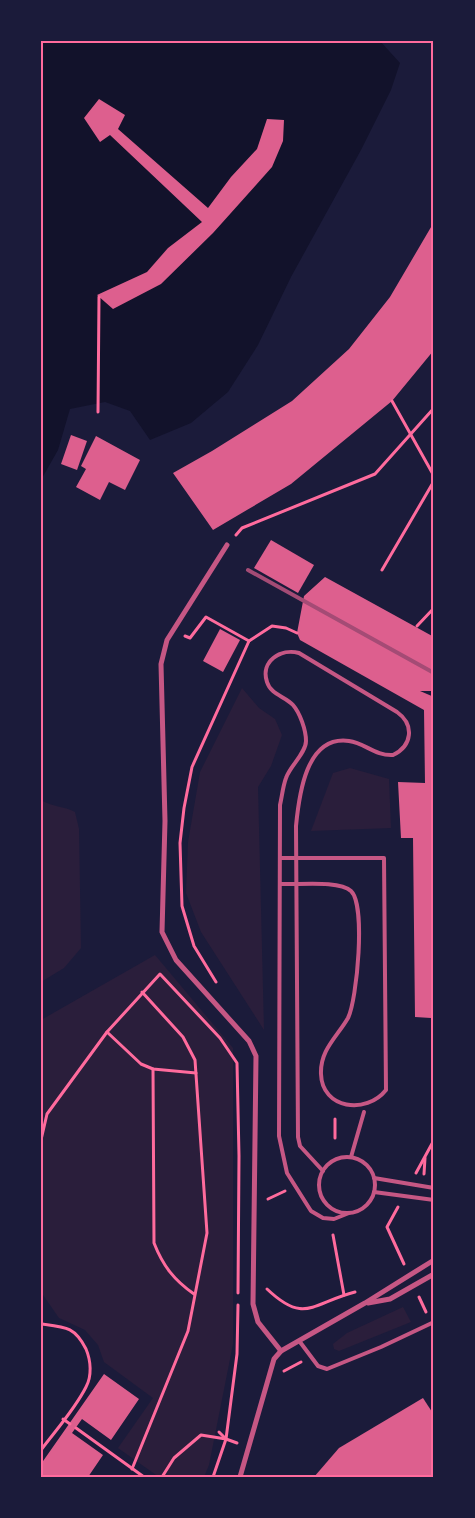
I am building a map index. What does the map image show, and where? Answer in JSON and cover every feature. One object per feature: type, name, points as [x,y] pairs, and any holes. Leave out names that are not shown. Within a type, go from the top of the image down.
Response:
[{"type":"street","points":[[227,545],[166,640],[161,664],[165,821],[162,932],[176,960],[249,1041],[256,1056],[253,1304],[258,1322],[282,1351]]},
{"type":"street","points":[[240,1477],[274,1359],[282,1351],[365,1304],[434,1260]]},
{"type":"street","points":[[365,1304],[390,1299],[434,1274]]},
{"type":"lane","points":[[323,1171],[300,1146],[298,1137],[296,826],[302,788],[315,755],[324,745],[350,741],[377,754],[392,755],[405,746],[410,731],[404,717],[397,712],[299,653],[291,651],[283,652],[270,661],[266,676],[272,690],[293,705],[302,723],[306,742],[286,779],[280,805],[279,1136],[287,1173],[311,1211],[323,1218],[334,1220],[365,1206],[374,1192],[374,1178],[366,1164],[351,1157],[334,1159],[323,1171],[319,1186],[324,1200],[334,1210],[349,1213]]},
{"type":"lane","points":[[281,858],[384,858],[386,1090],[373,1102],[358,1106],[346,1106],[325,1089],[321,1076],[323,1057],[330,1042],[348,1017],[357,984],[358,934],[356,900],[352,892],[341,886],[281,884]]},
{"type":"lane","points":[[351,1157],[364,1112]]},
{"type":"lane","points":[[374,1178],[434,1188]]},
{"type":"lane","points":[[374,1192],[434,1200]]},
{"type":"lane","points":[[300,1342],[318,1366],[327,1369],[381,1348],[432,1322]]},
{"type":"path","points":[[98,412],[99,297]]},
{"type":"path","points":[[392,401],[434,476]]},
{"type":"path","points":[[227,545],[242,528],[374,474],[434,408]]},
{"type":"path","points":[[382,570],[434,480]]},
{"type":"path","points":[[417,626],[434,608]]},
{"type":"path","points":[[190,638],[206,617],[249,640]]},
{"type":"path","points":[[194,946],[182,906],[180,843],[184,808],[192,767],[249,640],[272,626],[286,628],[297,634]]},
{"type":"path","points":[[41,1140],[47,1114],[107,1032],[160,974],[220,1038],[237,1063],[239,1156],[237,1354],[226,1439],[213,1477]]},
{"type":"path","points":[[132,1468],[188,1331],[207,1233],[196,1073],[190,1048],[183,1037],[142,992]]},
{"type":"path","points":[[107,1032],[141,1064],[153,1069],[196,1073]]},
{"type":"path","points":[[153,1069],[154,1243],[162,1264],[176,1281],[194,1294]]},
{"type":"path","points":[[41,1112],[47,1114]]},
{"type":"path","points":[[334,1119],[335,1138]]},
{"type":"path","points":[[415,1175],[434,1140]]},
{"type":"path","points":[[424,1179],[425,1158]]},
{"type":"path","points":[[263,1201],[285,1191]]},
{"type":"path","points":[[401,1201],[387,1227],[407,1270]]},
{"type":"path","points":[[333,1235],[344,1295]]},
{"type":"path","points":[[267,1289],[283,1304],[301,1311],[363,1290]]},
{"type":"path","points":[[418,1296],[432,1322]]},
{"type":"path","points":[[41,1320],[42,1324],[73,1330],[80,1338],[88,1356],[91,1373],[87,1386],[41,1450]]},
{"type":"path","points":[[279,1374],[310,1357]]},
{"type":"path","points":[[63,1419],[70,1424]]},
{"type":"path","points":[[76,1428],[144,1477]]},
{"type":"path","points":[[219,1432],[226,1439]]},
{"type":"path","points":[[162,1477],[174,1458],[201,1435],[226,1439],[249,1448]]},
{"type":"shaded area","points":[[41,41],[380,41],[400,63],[391,90],[361,150],[291,277],[258,345],[228,392],[191,423],[150,440],[130,411],[105,402],[70,409],[58,450],[41,480]]},
{"type":"shaded area","points":[[242,688],[259,708],[275,719],[282,735],[271,766],[258,787],[264,1030],[201,932],[186,893],[188,842],[200,772]]},
{"type":"shaded area","points":[[350,768],[389,779],[391,828],[311,831],[333,773]]},
{"type":"shaded area","points":[[41,800],[75,812],[79,829],[81,948],[64,968],[41,982]]},
{"type":"shaded area","points":[[155,955],[233,1048],[233,1344],[209,1465],[204,1477],[159,1477],[118,1448],[153,1398],[104,1362],[98,1345],[85,1330],[59,1318],[41,1292],[41,1020]]},
{"type":"shaded area","points":[[403,1307],[411,1322],[339,1351],[334,1349],[333,1344],[347,1333]]},
{"type":"building","points":[[99,99],[125,115],[118,129],[208,208],[231,177],[257,149],[267,119],[284,120],[283,141],[272,167],[213,233],[161,284],[113,309],[97,295],[147,272],[168,248],[202,222],[110,135],[100,142],[84,118]]},
{"type":"building","points":[[434,222],[434,350],[392,401],[291,484],[213,530],[173,473],[292,401],[349,349],[390,297]]},
{"type":"building","points":[[71,435],[87,441],[77,470],[61,464]]},
{"type":"building","points":[[96,436],[140,460],[125,490],[109,482],[100,500],[76,487],[86,469],[81,466]]},
{"type":"building","points":[[271,540],[314,565],[298,593],[254,568]]},
{"type":"building","points":[[325,577],[434,637],[434,691],[420,691],[434,697],[434,1050],[431,1018],[415,1017],[413,838],[401,838],[398,782],[425,783],[424,710],[300,640],[297,633],[304,596]]},
{"type":"building","points":[[220,629],[240,640],[223,672],[203,661]]},
{"type":"building","points":[[104,1374],[139,1399],[111,1440],[82,1419],[72,1433],[103,1455],[88,1477],[41,1477],[41,1464]]},
{"type":"building","points":[[423,1398],[434,1415],[434,1477],[314,1477],[339,1448]]},
{"type":"railway","points":[[248,570],[434,673]]}]
